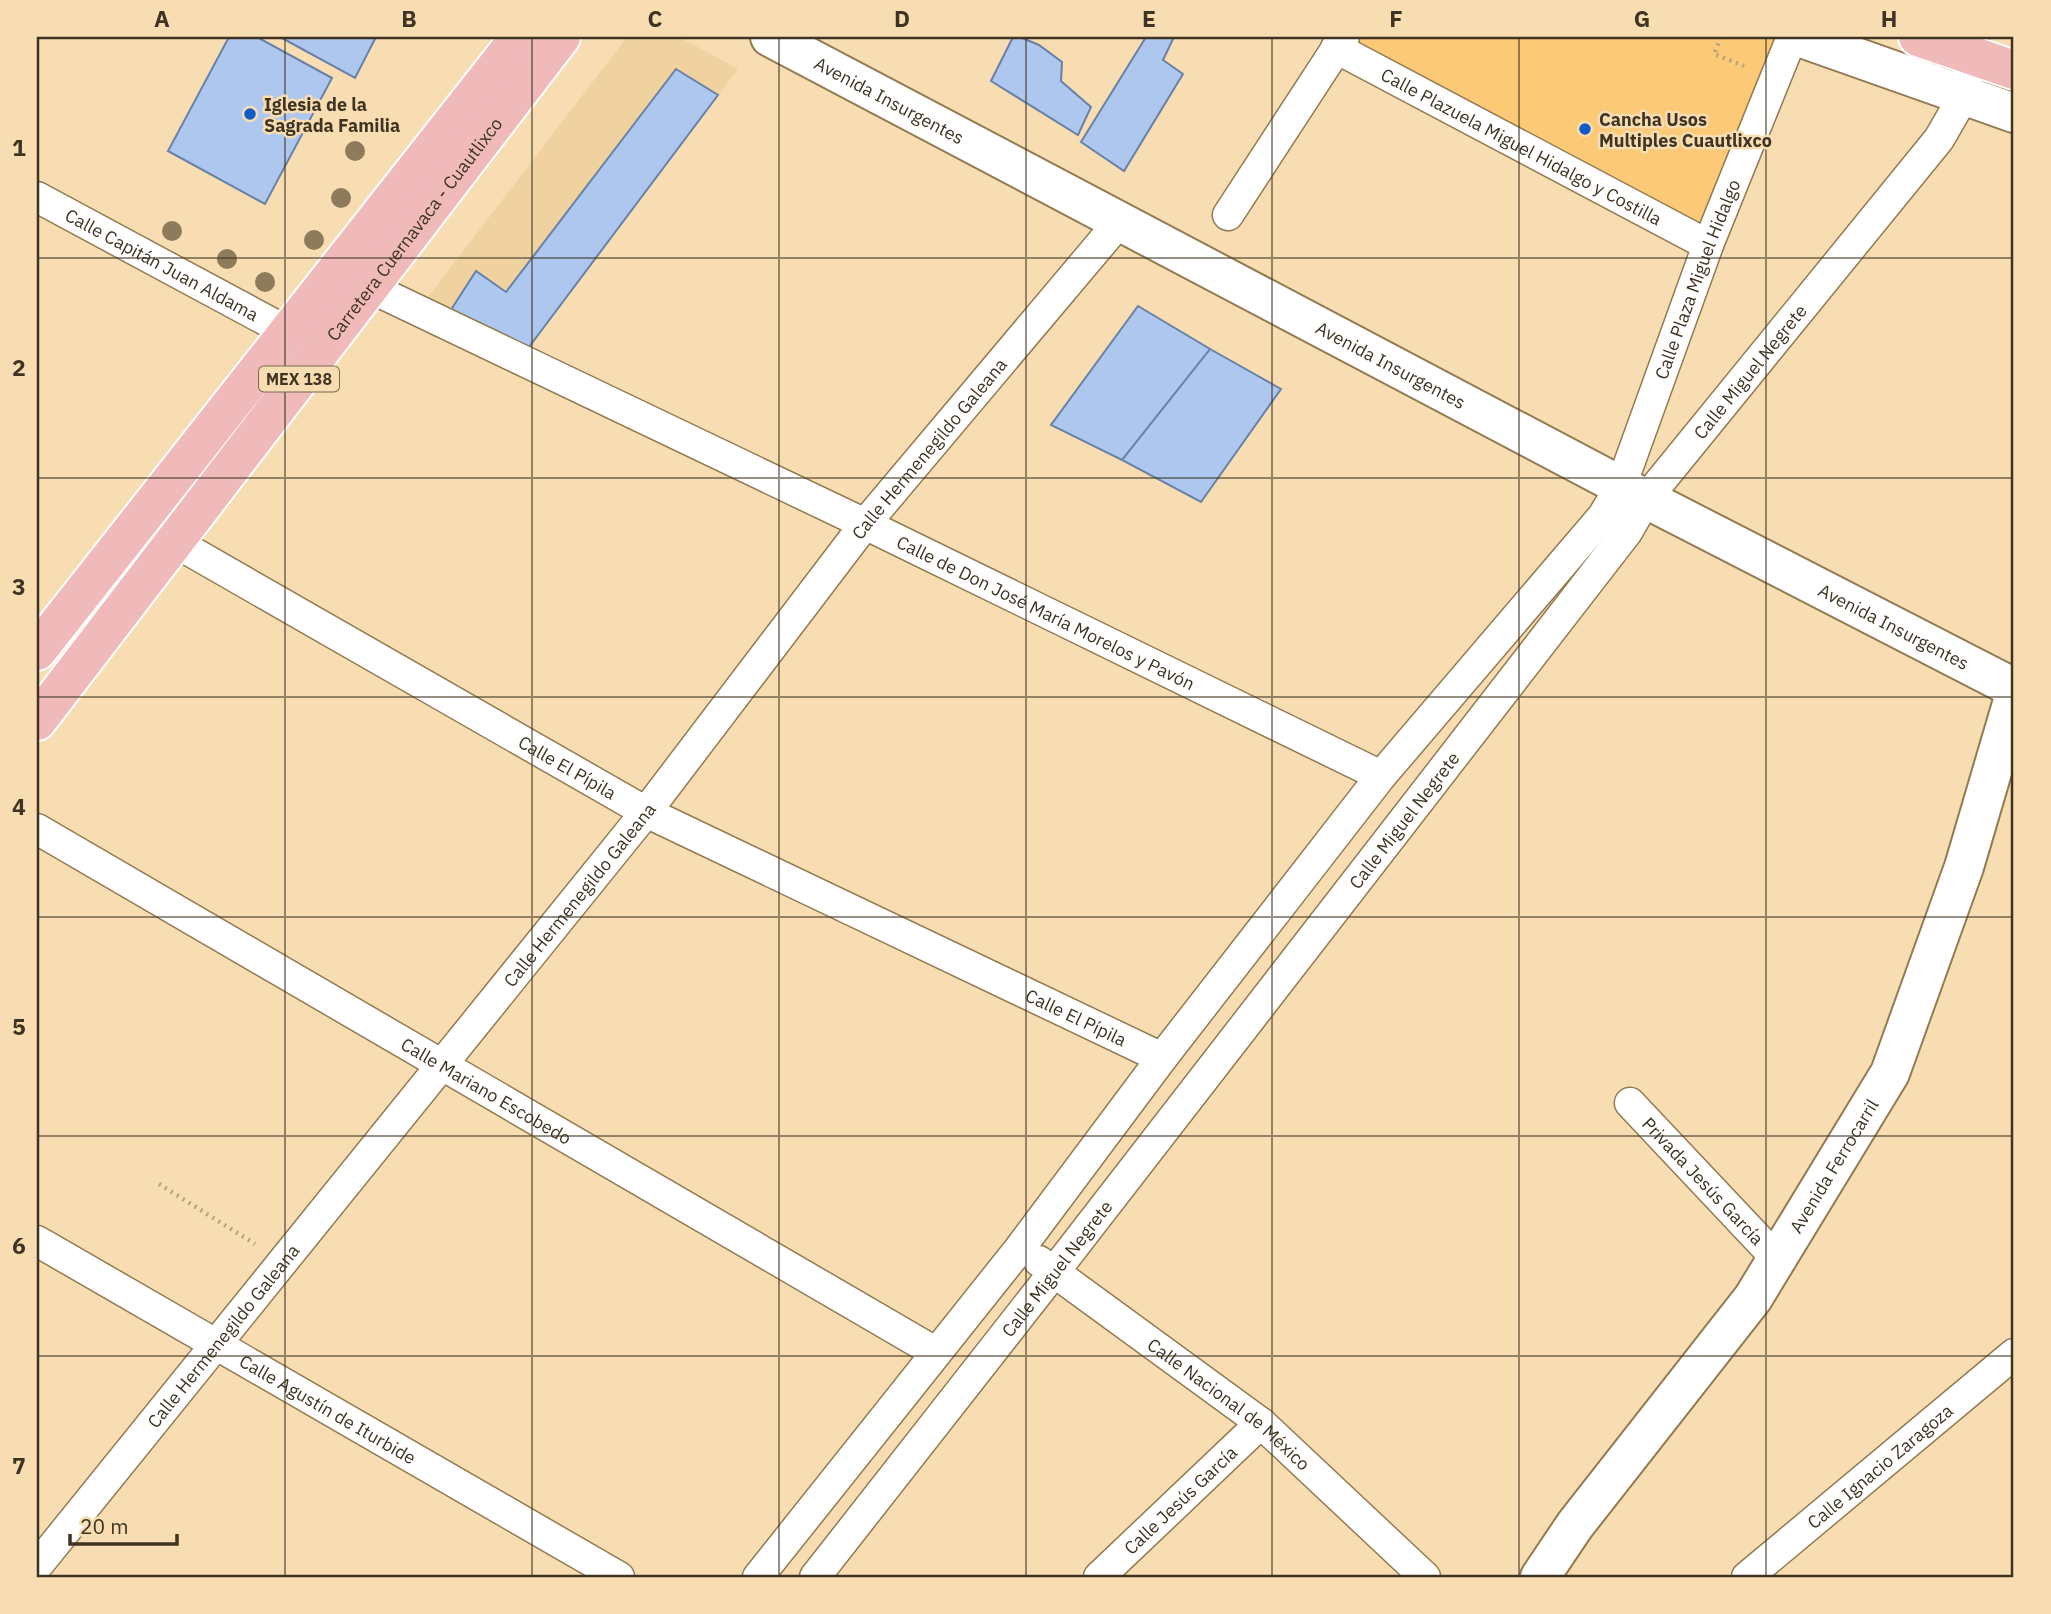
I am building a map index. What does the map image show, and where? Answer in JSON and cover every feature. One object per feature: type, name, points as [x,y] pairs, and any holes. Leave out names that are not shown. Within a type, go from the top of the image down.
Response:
[{"type":"main road","name":"Carretera Cuernavaca - Cuautlixco","points":[[37,651],[286,331],[520,37]]},
{"type":"main road","name":"Carretera Cuernavaca - Cuautlixco","points":[[37,721],[561,37]]},
{"type":"main road","points":[[1918,37],[1973,46],[2014,70]]},
{"type":"street","name":"Avenida Insurgentes","points":[[770,37],[1634,493],[2014,688]]},
{"type":"street","name":"Calle Plaza Miguel Hidalgo","points":[[1634,493],[1708,245],[1792,37]]},
{"type":"street","points":[[1800,37],[1965,94],[2012,119]]},
{"type":"street","name":"Calle Plazuela Miguel Hidalgo y Costilla","points":[[1228,215],[1340,43],[1708,245]]},
{"type":"street","points":[[1973,46],[2012,119]]},
{"type":"street","name":"Calle Miguel Negrete","points":[[758,1577],[1020,1248],[1162,1058],[1381,776],[1603,516],[1634,493],[1939,139],[1965,94],[1973,46]]},
{"type":"street","name":"Calle Capitán Juan Aldama","points":[[37,197],[286,331]]},
{"type":"street","name":"Calle Hermenegildo Galeana","points":[[37,1566],[646,812],[865,524],[1120,221]]},
{"type":"street","name":"Calle de Don José María Morelos y Pavón","points":[[369,287],[865,524],[1381,776]]},
{"type":"street","name":"Calle Miguel Negrete","points":[[815,1577],[1618,543],[1634,493]]},
{"type":"street","name":"Calle El Pípila","points":[[138,522],[646,812],[1162,1058]]},
{"type":"street","name":"Avenida Ferrocarril","points":[[1540,1577],[1575,1525],[1754,1298],[1890,1073],[1964,867],[2014,697]]},
{"type":"street","name":"Calle Mariano Escobedo","points":[[37,829],[935,1352]]},
{"type":"street","name":"Privada Jesús García","points":[[1630,1103],[1777,1259]]},
{"type":"street","name":"Calle Agustín de Iturbide","points":[[37,1241],[619,1577]]},
{"type":"street","name":"Calle Nacional de México","points":[[1020,1248],[1261,1423],[1425,1577]]},
{"type":"street","name":"Calle Ignacio Zaragoza","points":[[1747,1577],[2014,1354]]},
{"type":"street","name":"Calle Jesús García","points":[[1099,1577],[1261,1423]]},
{"type":"path","points":[[1721,37],[1714,54],[1750,68]]},
{"type":"path","points":[[159,1184],[283,1261]]},
{"type":"shaded area","points":[[627,37],[679,37],[738,69],[526,351],[428,297]]},
{"type":"shaded area","points":[[1344,37],[1792,37],[1708,245]]},
{"type":"building","name":"Iglesia de la Sagrada Familia","points":[[229,37],[257,37],[332,78],[265,204],[168,151]]},
{"type":"building","points":[[280,37],[376,37],[355,78]]},
{"type":"building","points":[[1013,37],[1039,45],[1062,62],[1061,81],[1091,107],[1078,135],[991,81]]},
{"type":"building","points":[[1146,37],[1174,37],[1163,60],[1183,74],[1124,171],[1081,142]]},
{"type":"building","points":[[676,69],[718,95],[526,351],[447,316],[476,271],[506,292]]},
{"type":"building","points":[[1138,306],[1210,349],[1122,460],[1051,425]]},
{"type":"building","points":[[1210,349],[1281,389],[1201,502],[1122,460]]},
{"type":"place","name":"Iglesia de la Sagrada Familia","points":[[250,114]]},
{"type":"place","name":"Cancha Usos Multiples Cuautlixco","points":[[1585,129]]}]
